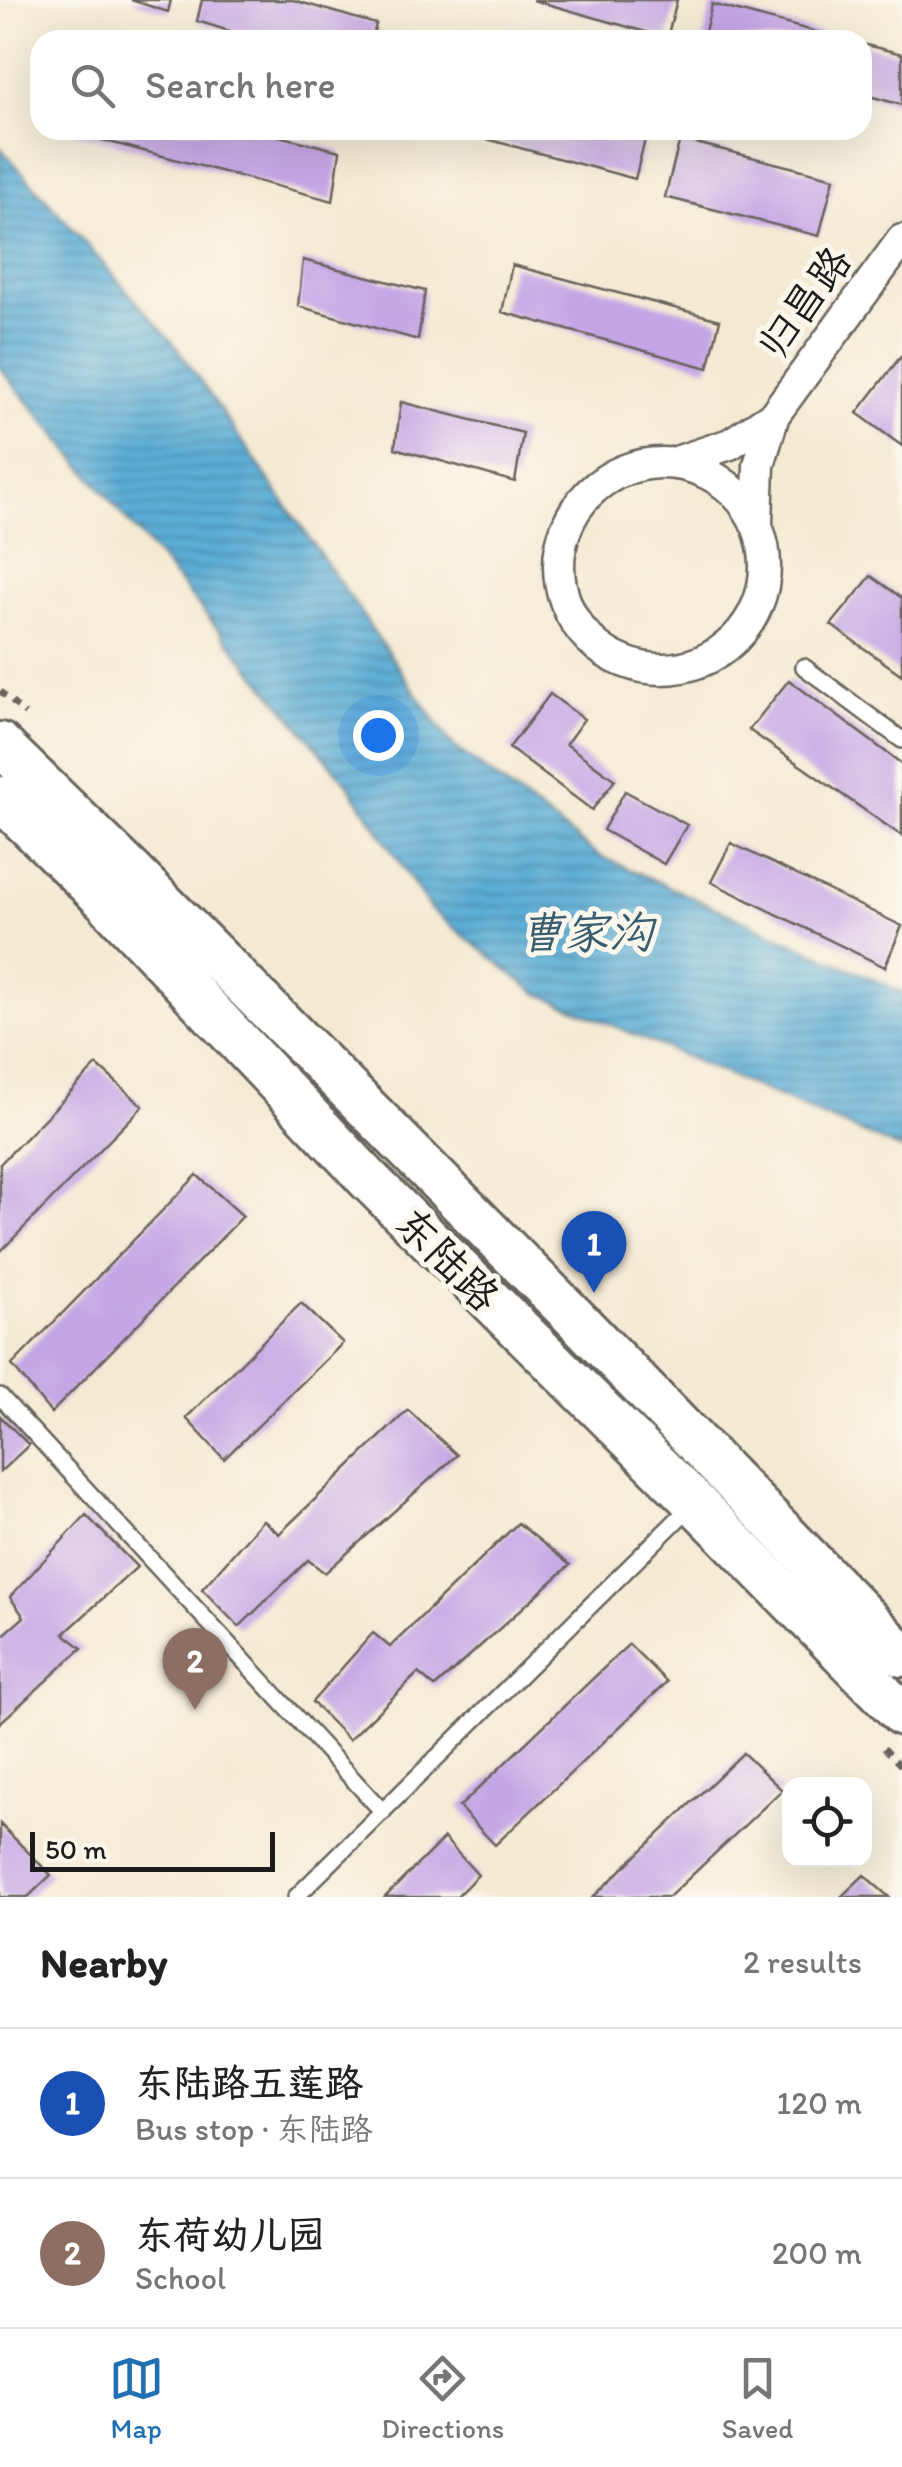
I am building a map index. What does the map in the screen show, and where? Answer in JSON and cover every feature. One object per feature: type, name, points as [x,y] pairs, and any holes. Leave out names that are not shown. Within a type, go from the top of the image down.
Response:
[{"type":"main road","name":"东陆路","points":[[0,744],[563,1306],[902,1655]]},
{"type":"main road","name":"东陆路","points":[[0,798],[105,900],[368,1180],[902,1714]]},
{"type":"street","name":"归昌路","points":[[758,524],[744,501],[724,482],[700,469],[674,463],[646,463],[620,471],[597,484],[578,504],[565,528],[558,554],[558,581],[566,607],[580,630],[600,649],[624,662],[650,669],[677,668],[703,661],[727,647],[745,628],[759,604],[766,578],[765,550],[758,524],[759,465],[774,415],[902,240]]},
{"type":"street","name":"归昌路","points":[[674,463],[730,444],[774,415]]},
{"type":"lane","points":[[804,666],[902,740]]},
{"type":"lane","points":[[0,1396],[383,1812]]},
{"type":"lane","points":[[296,1897],[694,1502]]},
{"type":"water","name":"曹家沟","points":[[0,147],[177,347],[452,745],[598,855],[902,992],[902,1150],[535,992],[430,909],[350,787],[0,368]]},
{"type":"building","points":[[131,0],[171,0],[168,12]]},
{"type":"building","points":[[202,0],[293,0],[376,24],[374,30],[226,30],[197,21]]},
{"type":"building","points":[[533,0],[677,0],[669,30],[639,30]]},
{"type":"building","points":[[712,4],[809,30],[706,30]]},
{"type":"building","points":[[872,46],[902,54],[902,105],[872,97]]},
{"type":"building","points":[[102,140],[295,140],[340,151],[333,201]]},
{"type":"building","points":[[490,140],[645,140],[635,179]]},
{"type":"building","points":[[680,140],[834,178],[819,236],[665,197]]},
{"type":"building","points":[[303,260],[425,291],[418,340],[298,306]]},
{"type":"building","points":[[512,265],[720,320],[708,368],[502,312]]},
{"type":"building","points":[[902,355],[902,446],[857,413]]},
{"type":"building","points":[[401,402],[523,433],[515,482],[395,448]]},
{"type":"building","points":[[871,576],[902,598],[902,675],[831,625]]},
{"type":"building","points":[[789,680],[902,764],[902,836],[749,730]]},
{"type":"building","points":[[550,694],[584,719],[566,744],[615,780],[592,810],[509,748]]},
{"type":"building","points":[[625,791],[687,825],[664,864],[603,830]]},
{"type":"building","points":[[731,843],[902,926],[885,967],[711,882]]},
{"type":"building","points":[[97,1065],[143,1106],[0,1252],[0,1164]]},
{"type":"building","points":[[197,1175],[243,1216],[51,1413],[12,1365]]},
{"type":"building","points":[[301,1303],[343,1343],[224,1459],[186,1418]]},
{"type":"building","points":[[408,1410],[457,1455],[325,1573],[308,1560],[239,1627],[202,1589],[263,1520],[279,1534]]},
{"type":"building","points":[[0,1416],[29,1445],[0,1472]]},
{"type":"building","points":[[86,1515],[137,1567],[64,1634],[82,1648],[0,1723],[0,1638],[24,1617],[10,1597]]},
{"type":"building","points":[[518,1523],[570,1565],[435,1687],[418,1673],[349,1740],[312,1702],[373,1633],[390,1647]]},
{"type":"building","points":[[629,1644],[667,1682],[495,1845],[459,1807]]},
{"type":"building","points":[[743,1753],[782,1790],[669,1897],[593,1897]]},
{"type":"building","points":[[0,1824],[51,1875],[28,1897],[0,1897]]},
{"type":"building","points":[[444,1838],[478,1875],[456,1897],[385,1897]]},
{"type":"building","points":[[864,1875],[889,1897],[841,1897]]},
{"type":"place","name":"东陆路五莲路","points":[[594,1293]]},
{"type":"place","name":"东荷幼儿园","points":[[195,1710]]}]
